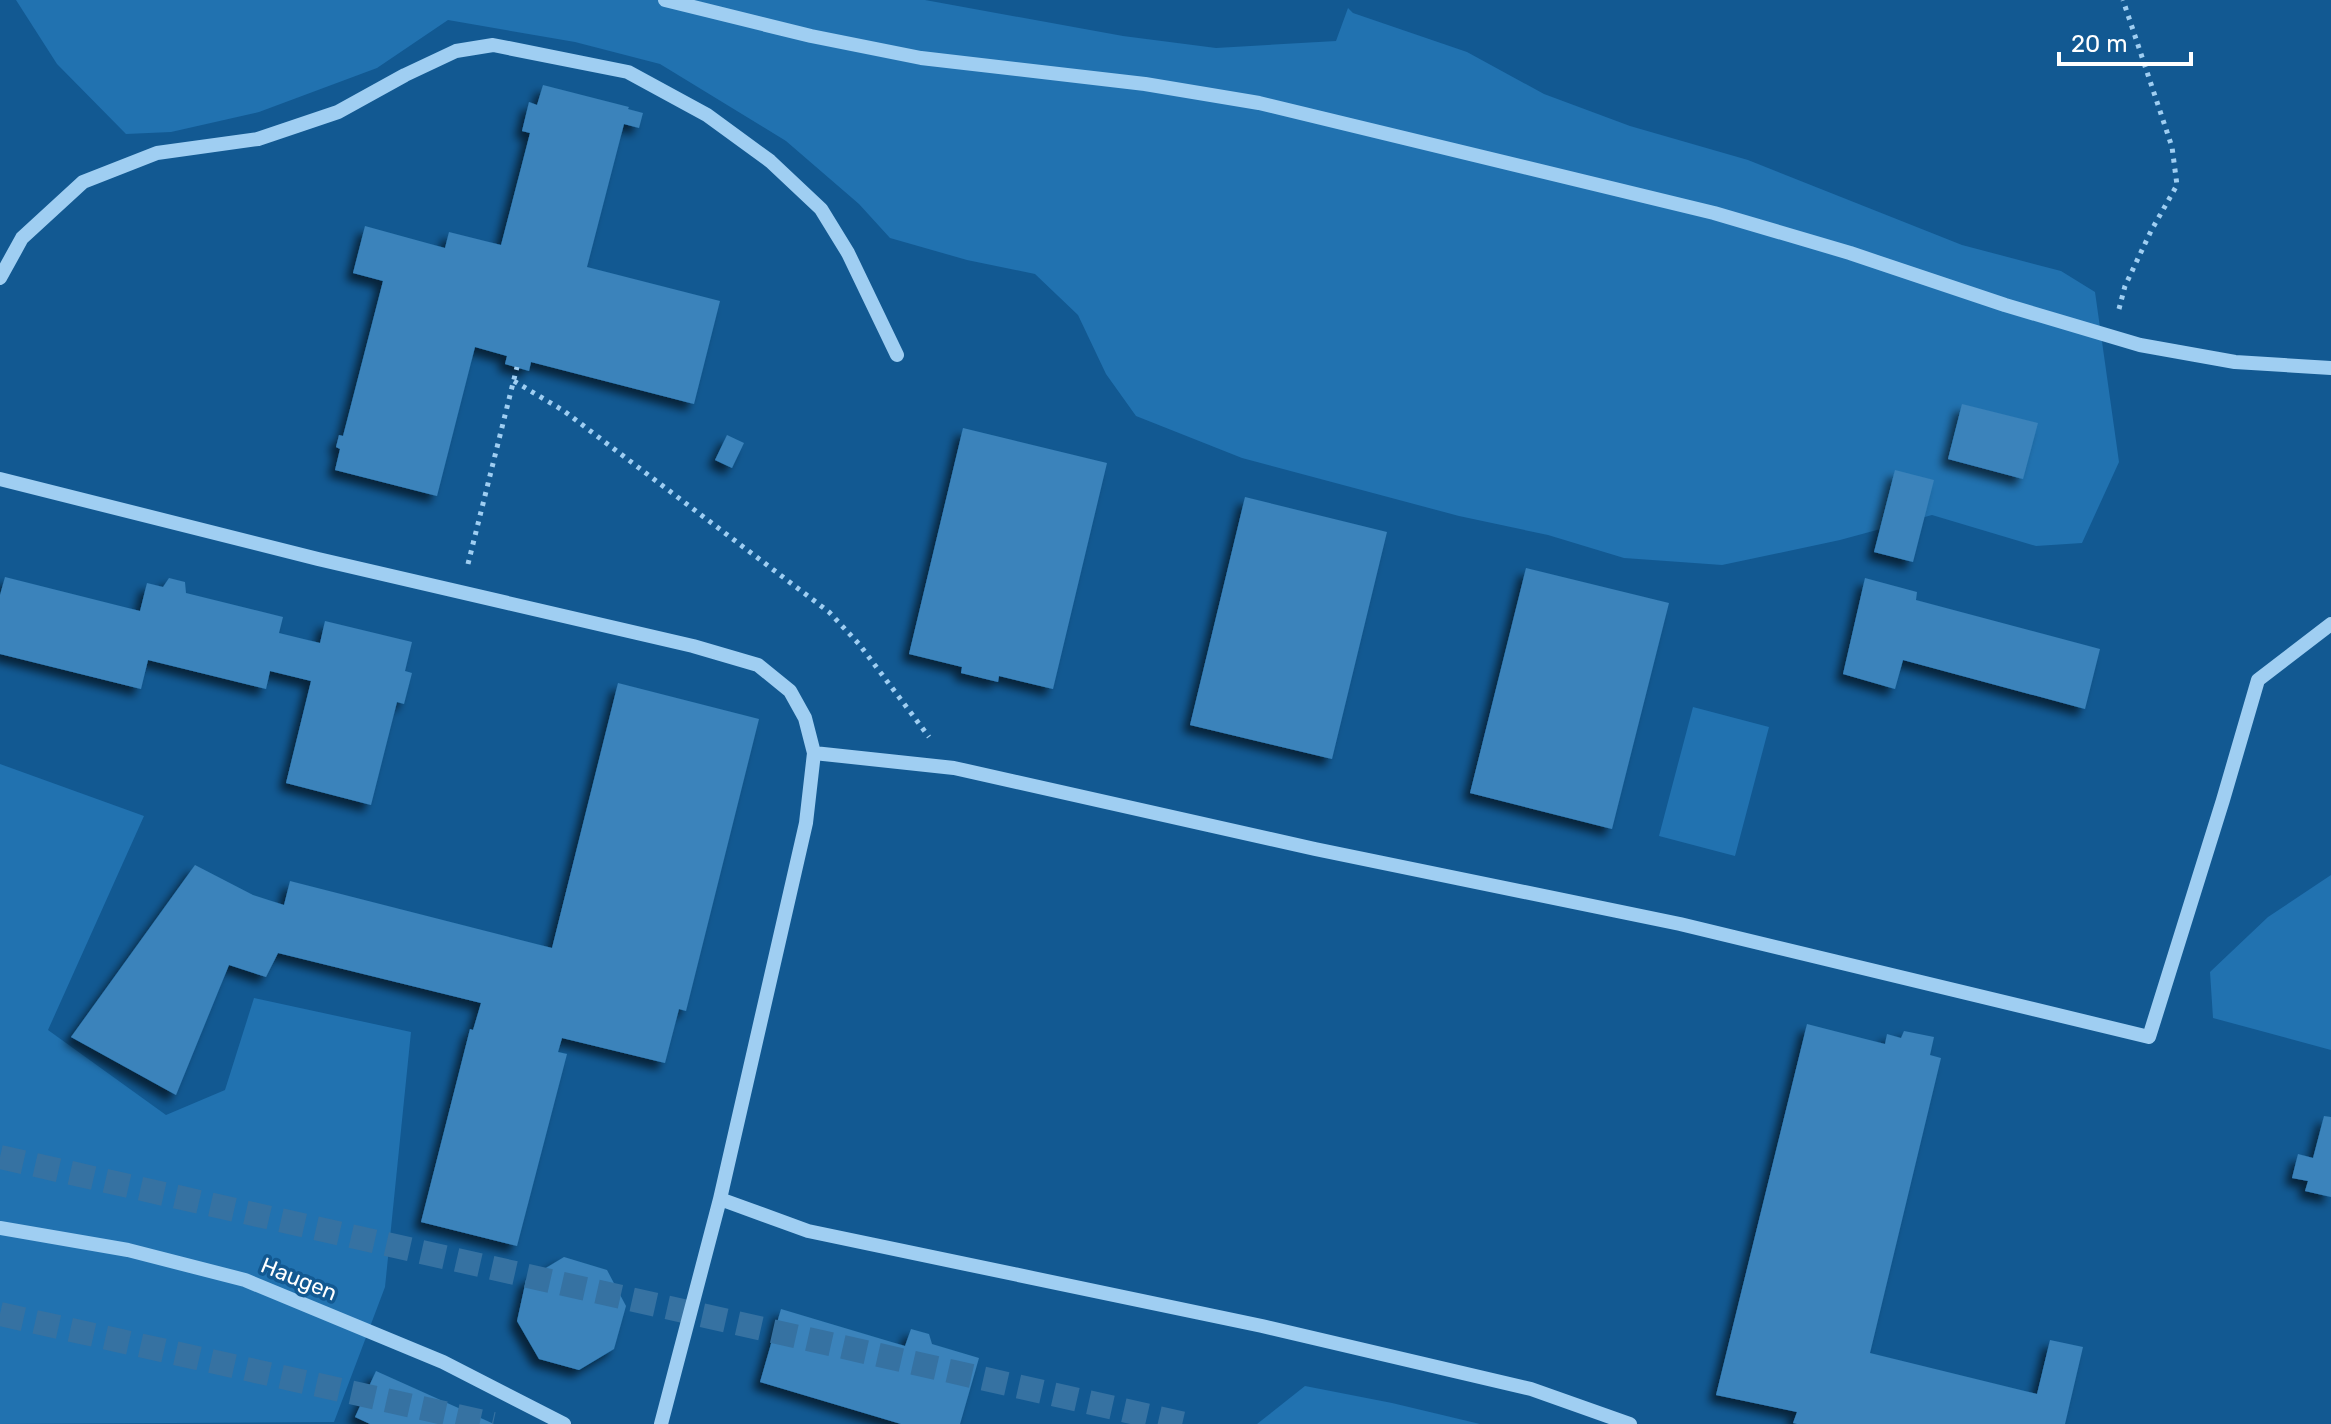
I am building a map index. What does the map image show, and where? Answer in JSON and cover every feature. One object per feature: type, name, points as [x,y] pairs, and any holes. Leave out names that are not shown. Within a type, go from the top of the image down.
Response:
[{"type":"street","points":[[665,0],[811,36],[921,58],[1145,84],[1274,106],[1714,213],[2140,345],[2235,362],[2331,368]]},
{"type":"street","points":[[0,278],[22,238],[83,182],[157,153],[258,139],[338,112],[456,51],[493,45],[628,72],[707,115],[770,161],[821,209],[872,299],[897,355]]},
{"type":"street","points":[[0,479],[318,559],[693,646],[758,665],[790,691],[805,718],[814,753],[806,823],[720,1199],[661,1424]]},
{"type":"street","points":[[814,753],[954,768],[1315,849],[1680,924],[2149,1037],[2258,680],[2331,624]]},
{"type":"street","points":[[720,1199],[808,1231],[1262,1326],[1531,1389],[1630,1424]]},
{"type":"street","name":"Haugen","points":[[0,1228],[128,1250],[245,1280],[443,1362],[564,1424]]},
{"type":"path","points":[[2111,337],[2125,286],[2177,185],[2172,147],[2123,0]]},
{"type":"path","points":[[461,592],[517,367]]},
{"type":"path","points":[[514,381],[564,411],[829,612],[859,644],[954,768]]},
{"type":"shaded area","points":[[16,0],[925,0],[1123,36],[1216,48],[1336,41],[1348,8],[1353,13],[1467,52],[1544,94],[1630,126],[1748,160],[1962,245],[2061,271],[2095,292],[2119,462],[2082,543],[2036,546],[1932,515],[1840,540],[1722,565],[1624,558],[1548,535],[1459,516],[1242,458],[1136,416],[1106,374],[1078,315],[1035,274],[967,260],[890,238],[859,204],[786,141],[660,64],[575,42],[448,20],[377,68],[259,112],[171,132],[126,134],[57,64]]},
{"type":"shaded area","points":[[1693,707],[1769,727],[1735,856],[1659,836]]},
{"type":"shaded area","points":[[0,764],[144,816],[48,1030],[166,1115],[225,1090],[254,998],[411,1032],[385,1287],[334,1422],[0,1424]]},
{"type":"shaded area","points":[[2331,875],[2331,1050],[2213,1018],[2210,972],[2268,917]]},
{"type":"shaded area","points":[[1305,1386],[1392,1403],[1480,1424],[1257,1424]]},
{"type":"building","points":[[543,85],[643,113],[639,128],[624,124],[587,267],[720,301],[694,404],[531,362],[529,371],[505,364],[507,356],[475,347],[437,496],[335,470],[340,449],[336,447],[339,435],[343,436],[383,281],[353,273],[365,226],[445,248],[449,232],[501,245],[530,133],[522,131],[529,102],[537,105]]},
{"type":"building","points":[[1962,404],[2038,423],[2023,479],[1948,459]]},
{"type":"building","points":[[963,428],[1107,463],[1053,689],[999,676],[998,682],[961,673],[962,667],[909,654]]},
{"type":"building","points":[[727,435],[744,443],[732,468],[715,460]]},
{"type":"building","points":[[1895,470],[1934,480],[1913,562],[1874,552]]},
{"type":"building","points":[[1245,497],[1387,532],[1332,759],[1190,725]]},
{"type":"building","points":[[1526,568],[1669,603],[1612,829],[1470,793]]},
{"type":"building","points":[[5,577],[140,611],[147,583],[163,587],[169,578],[185,582],[186,593],[283,617],[279,633],[320,643],[325,621],[412,642],[405,671],[412,673],[404,704],[397,702],[371,805],[286,783],[311,681],[270,671],[266,689],[148,660],[141,689],[0,654],[0,595]]},
{"type":"building","points":[[1865,578],[1917,592],[1916,600],[2100,649],[2085,709],[1903,660],[1895,689],[1843,674]]},
{"type":"building","points":[[618,683],[759,719],[686,1011],[679,1009],[665,1063],[562,1038],[558,1052],[567,1054],[517,1246],[421,1222],[470,1029],[473,1030],[481,1003],[278,953],[266,977],[229,965],[176,1095],[71,1037],[195,865],[253,895],[284,905],[290,881],[552,948]]},
{"type":"building","points":[[1807,1024],[1885,1044],[1887,1034],[1901,1038],[1904,1031],[1934,1037],[1930,1055],[1941,1058],[1870,1353],[2037,1394],[2050,1340],[2083,1347],[2065,1424],[1797,1424],[1793,1423],[1797,1412],[1716,1395]]},
{"type":"building","points":[[2324,1116],[2331,1117],[2331,1197],[2305,1191],[2308,1181],[2292,1178],[2298,1154],[2313,1158]]},
{"type":"building","points":[[564,1257],[607,1270],[626,1306],[614,1349],[579,1370],[539,1359],[517,1321],[526,1280]]},
{"type":"building","points":[[781,1309],[905,1346],[911,1329],[929,1334],[932,1344],[979,1358],[960,1424],[901,1424],[760,1382]]},
{"type":"building","points":[[376,1371],[494,1424],[370,1424],[355,1417]]},
{"type":"tunnel","points":[[0,1157],[1185,1424]]},
{"type":"tunnel","points":[[0,1314],[493,1424]]}]
